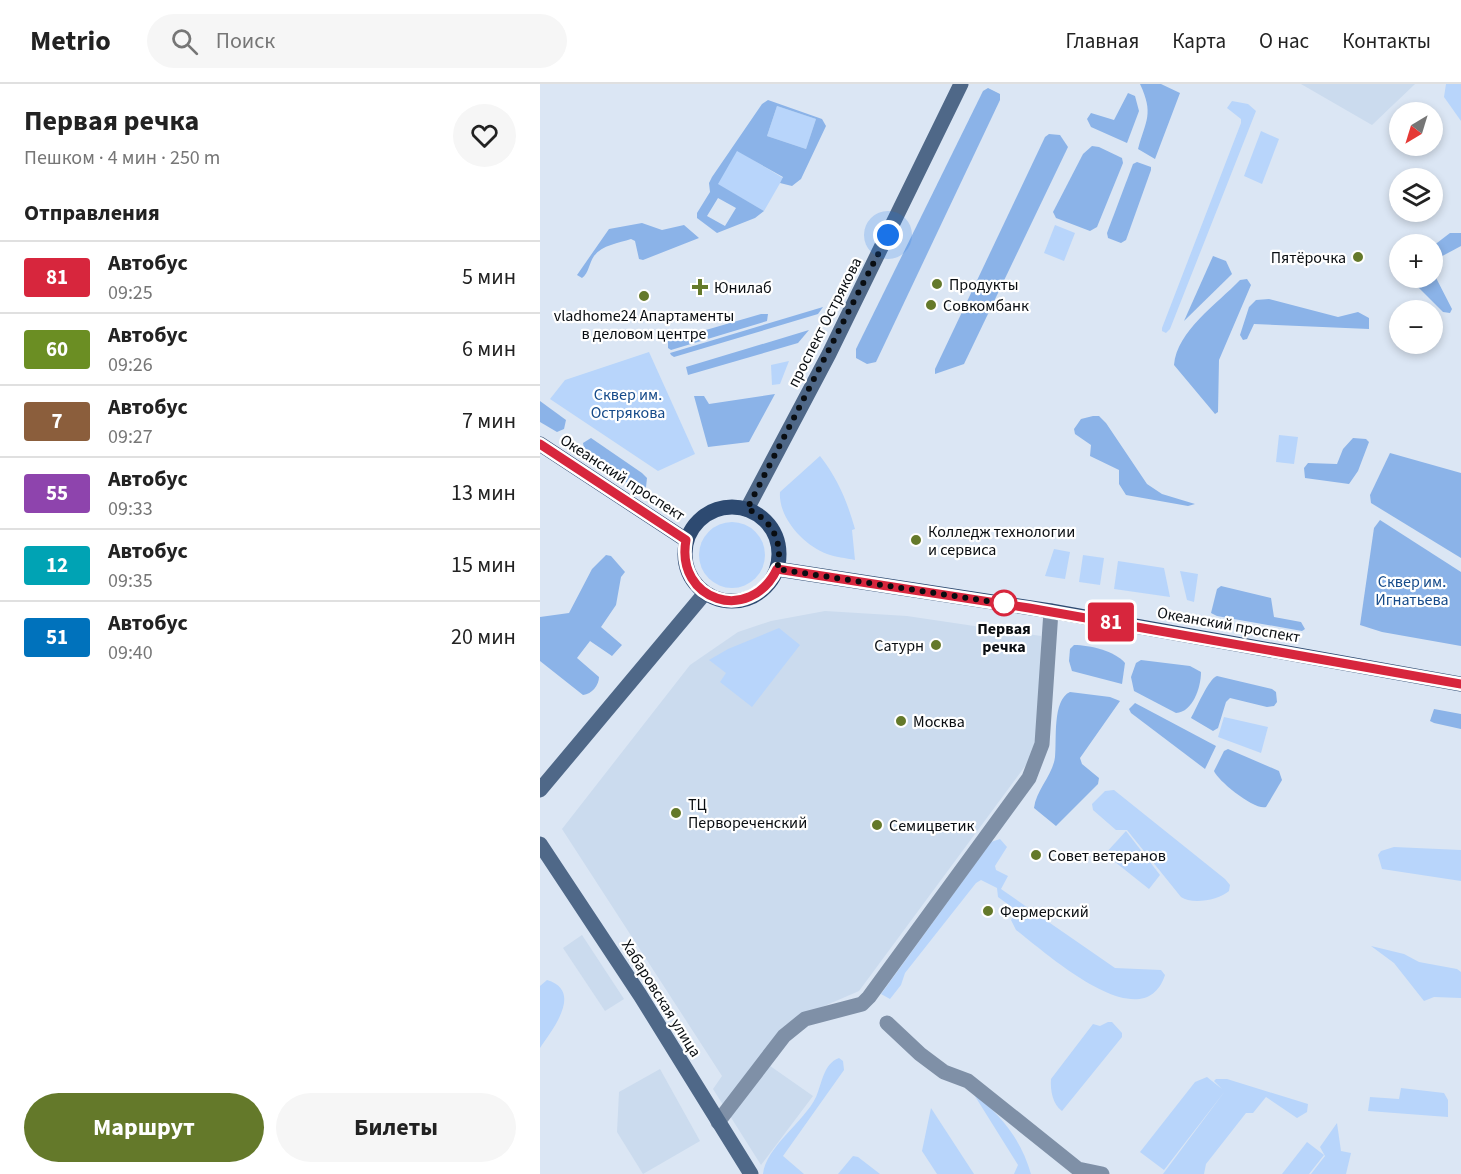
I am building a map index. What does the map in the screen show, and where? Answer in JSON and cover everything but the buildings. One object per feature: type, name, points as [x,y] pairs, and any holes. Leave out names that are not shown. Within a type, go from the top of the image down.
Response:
[{"type":"main road","name":"проспект Острякова","points":[[747,509],[829,354],[961,84]]},
{"type":"main road","name":"Океанский проспект","points":[[540,444],[686,540]]},
{"type":"main road","points":[[727,506],[747,509],[765,519],[776,536],[779,549],[777,569],[768,584],[749,598],[727,601],[705,593],[693,580],[687,569],[686,540],[696,523],[711,511],[727,506]]},
{"type":"main road","name":"Океанский проспект","points":[[777,569],[1051,611],[1461,684]]},
{"type":"main road","points":[[540,790],[705,593]]},
{"type":"main road","name":"Хабаровская улица","points":[[540,844],[627,976],[751,1174]]},
{"type":"street","points":[[718,1122],[784,1036],[805,1019],[862,1004],[869,997],[1029,778],[1041,744],[1051,611]]},
{"type":"street","points":[[887,1023],[936,1066],[968,1081],[1078,1169],[1102,1174]]},
{"type":"shaded area","points":[[1301,84],[1415,84],[1396,102],[1389,102],[1389,109],[1372,125]]},
{"type":"shaded area","points":[[825,611],[907,616],[1041,636],[1040,746],[859,991],[792,1020],[763,1061],[813,1096],[761,1165],[713,1089],[722,1076],[562,829],[690,665],[738,632],[771,621]]},
{"type":"shaded area","points":[[582,935],[624,999],[605,1011],[563,948]]},
{"type":"shaded area","points":[[660,1069],[700,1141],[643,1174],[617,1132],[619,1092]]},
{"type":"green space","points":[[1140,84],[1161,84],[1180,93],[1155,159],[1138,149],[1148,110]]},
{"type":"green space","points":[[1446,84],[1461,84],[1461,121],[1444,97]]},
{"type":"green space","points":[[988,88],[1000,94],[1000,100],[876,362],[867,364],[856,358],[856,349],[983,91]]},
{"type":"green space","points":[[1128,93],[1135,96],[1139,111],[1127,143],[1091,127],[1087,119],[1091,113],[1114,120]]},
{"type":"green space","points":[[768,100],[822,119],[826,126],[801,179],[792,186],[780,183],[783,177],[737,151],[718,184],[764,211],[755,218],[717,233],[697,218],[697,213],[710,192],[709,183],[712,177],[762,104]],"holes":[[[777,106],[816,119],[806,149],[767,136]],[[718,198],[736,208],[725,226],[707,216]]]},
{"type":"green space","points":[[1232,101],[1248,104],[1256,111],[1170,329],[1166,333],[1162,331],[1162,328],[1241,123],[1241,119],[1227,108]]},
{"type":"green space","points":[[777,106],[816,119],[806,149],[767,136]]},
{"type":"green space","points":[[1261,131],[1279,139],[1262,184],[1244,176]]},
{"type":"green space","points":[[1049,134],[1060,135],[1068,147],[964,364],[935,374],[935,369],[1045,137]]},
{"type":"green space","points":[[1092,146],[1122,158],[1123,163],[1097,227],[1090,231],[1056,218],[1053,212],[1083,154]]},
{"type":"green space","points":[[737,150],[783,178],[764,211],[717,184]]},
{"type":"green space","points":[[1137,162],[1151,167],[1151,170],[1126,240],[1121,243],[1108,238],[1107,233],[1133,164]]},
{"type":"green space","points":[[642,223],[662,230],[684,225],[699,238],[643,260],[639,259],[635,241],[631,239],[616,243],[597,252],[582,278],[577,275],[609,229]]},
{"type":"green space","points":[[1055,225],[1075,233],[1064,261],[1044,253]]},
{"type":"green space","points":[[1450,233],[1461,233],[1461,246],[1443,256],[1443,238]]},
{"type":"green space","points":[[1213,256],[1226,261],[1232,274],[1184,321]]},
{"type":"green space","points":[[1247,279],[1251,285],[1219,360],[1218,412],[1215,414],[1174,365],[1182,341],[1190,329],[1240,280]]},
{"type":"green space","points":[[1419,288],[1441,288],[1452,309],[1450,313],[1443,312],[1443,300],[1431,300]]},
{"type":"green space","points":[[1269,299],[1338,317],[1358,312],[1369,318],[1369,329],[1254,324],[1247,339],[1243,340],[1240,335],[1249,307],[1256,300]]},
{"type":"green space","points":[[823,307],[818,314],[674,357],[670,353]]},
{"type":"green space","points":[[761,314],[768,314],[767,321],[671,350],[668,348],[668,341]]},
{"type":"green space","points":[[809,330],[798,343],[688,375],[686,367]]},
{"type":"green space","name":"Сквер им. Острякова","points":[[649,352],[695,454],[658,471],[550,399],[565,380]]},
{"type":"green space","points":[[789,361],[780,384],[772,385],[771,365]]},
{"type":"green space","points":[[775,394],[749,442],[708,447],[694,396],[704,396],[709,404]]},
{"type":"green space","points":[[540,401],[566,420],[564,429],[557,432],[540,422]]},
{"type":"green space","points":[[1099,416],[1106,423],[1147,484],[1162,494],[1195,504],[1188,506],[1126,495],[1119,484],[1119,470],[1090,456],[1091,445],[1075,434],[1074,429],[1081,419]]},
{"type":"green space","points":[[1279,435],[1298,437],[1294,464],[1276,462]]},
{"type":"green space","points":[[591,438],[642,473],[647,478],[646,487],[638,490],[585,453],[583,443]]},
{"type":"green space","points":[[1353,438],[1366,439],[1369,442],[1358,471],[1349,484],[1305,478],[1304,468],[1308,463],[1337,464],[1343,449]]},
{"type":"green space","points":[[1390,453],[1461,473],[1461,558],[1371,503],[1370,495]]},
{"type":"green space","points":[[820,456],[837,482],[849,509],[855,529],[852,530],[855,560],[827,554],[809,544],[794,529],[783,511],[780,492]]},
{"type":"green space","name":"Cквер им. Игнатьева","points":[[1380,520],[1461,572],[1461,646],[1382,632],[1360,625],[1374,528]]},
{"type":"green space","points":[[732,522],[745,525],[755,532],[762,542],[765,555],[762,568],[755,578],[745,585],[732,588],[719,585],[709,578],[702,568],[699,555],[702,542],[709,532],[719,525]]},
{"type":"green space","points":[[1054,549],[1070,552],[1065,579],[1045,576]]},
{"type":"green space","points":[[606,555],[611,556],[625,572],[621,577],[616,605],[601,627],[622,645],[612,656],[590,641],[577,658],[599,677],[599,680],[592,691],[583,695],[540,661],[540,617],[569,613],[592,569]]},
{"type":"green space","points":[[1083,555],[1104,558],[1100,585],[1079,582]]},
{"type":"green space","points":[[1118,561],[1164,568],[1170,597],[1114,589]]},
{"type":"green space","points":[[1180,571],[1198,574],[1194,602],[1187,600]]},
{"type":"green space","points":[[1221,586],[1271,598],[1274,617],[1301,622],[1305,629],[1302,631],[1211,613],[1217,589]]},
{"type":"green space","points":[[779,628],[800,645],[752,707],[720,682],[726,673],[709,660],[728,649]]},
{"type":"green space","points":[[1074,645],[1102,650],[1121,659],[1125,663],[1122,684],[1072,671],[1069,661],[1070,649]]},
{"type":"green space","points":[[1141,660],[1190,666],[1201,672],[1198,691],[1191,704],[1182,712],[1176,713],[1134,691],[1131,677],[1136,663]]},
{"type":"green space","points":[[1217,676],[1272,689],[1276,692],[1277,702],[1274,706],[1267,707],[1230,698],[1226,702],[1218,728],[1213,731],[1191,718],[1207,688]]},
{"type":"green space","points":[[1070,692],[1110,697],[1120,701],[1080,758],[1082,764],[1099,778],[1098,784],[1056,826],[1034,808],[1035,801],[1054,764],[1056,721],[1060,703]]},
{"type":"green space","points":[[1135,703],[1216,746],[1205,769],[1131,713],[1129,709]]},
{"type":"green space","points":[[1434,709],[1461,714],[1461,729],[1430,721]]},
{"type":"green space","points":[[1224,717],[1268,727],[1261,753],[1218,737]]},
{"type":"green space","points":[[1228,749],[1279,771],[1282,780],[1266,807],[1246,800],[1217,776],[1214,771],[1224,751]]},
{"type":"green space","points":[[1114,790],[1225,879],[1230,885],[1229,891],[1219,897],[1205,900],[1192,901],[1181,897],[1127,830],[1116,830],[1093,810],[1092,804],[1105,791]]},
{"type":"green space","points":[[1126,831],[1160,875],[1149,889],[1105,854]]},
{"type":"green space","points":[[1000,839],[1007,847],[995,866],[996,870],[1008,876],[1001,889],[1115,968],[1161,970],[1165,975],[1153,993],[1136,999],[1116,996],[1093,986],[1070,971],[1016,930],[1011,920],[1017,911],[998,897],[997,888],[981,880],[976,883],[905,973],[901,985],[890,999],[881,994],[991,842]]},
{"type":"green space","points":[[1394,847],[1461,850],[1461,881],[1382,869],[1378,855],[1381,851]]},
{"type":"green space","points":[[1371,946],[1404,954],[1419,962],[1457,969],[1461,972],[1461,998],[1434,997],[1424,1001],[1394,963]]},
{"type":"green space","points":[[547,980],[558,985],[563,993],[564,1002],[557,1021],[540,1048],[540,986]]},
{"type":"green space","points":[[1112,1022],[1122,1033],[1122,1037],[1062,1111],[1056,1105],[1053,1097],[1051,1079],[1093,1024],[1100,1026]]},
{"type":"green space","points":[[839,1058],[843,1061],[844,1070],[783,1156],[804,1174],[763,1174],[771,1154],[816,1097],[826,1070]]},
{"type":"green space","points":[[1207,1077],[1222,1089],[1214,1081],[1216,1079],[1227,1079],[1308,1104],[1307,1112],[1297,1118],[1266,1097],[1253,1113],[1246,1113],[1206,1164],[1204,1174],[1163,1174],[1225,1091],[1164,1170],[1140,1152],[1195,1082]]},
{"type":"green space","points":[[1401,1088],[1444,1093],[1448,1100],[1448,1117],[1368,1111],[1370,1097],[1399,1099]]},
{"type":"green space","points":[[973,1093],[1009,1129],[1022,1150],[1031,1174],[1014,1174],[1018,1165]]},
{"type":"green space","points":[[931,1108],[974,1174],[937,1174],[922,1151]]},
{"type":"green space","points":[[1337,1123],[1341,1151],[1351,1153],[1346,1174],[1311,1174],[1325,1156],[1320,1147]]},
{"type":"green space","points":[[1307,1142],[1324,1155],[1309,1174],[1282,1174]]},
{"type":"green space","points":[[853,1156],[858,1157],[880,1174],[838,1174]]},
{"type":"bus line","name":"81","points":[[540,444],[686,540],[687,569],[693,580],[705,593],[721,600],[732,601],[755,595],[772,580],[777,569],[942,593],[1461,684]]},
{"type":"place","name":"Пятёрочка","points":[[1358,257]]},
{"type":"place","name":"Продукты","points":[[937,284]]},
{"type":"place","name":"Юнилаб","points":[[700,287]]},
{"type":"place","name":"vladhome24 Апартаменты в деловом центре","points":[[644,296]]},
{"type":"place","name":"Совкомбанк","points":[[931,305]]},
{"type":"place","name":"Колледж технологии и сервиса","points":[[916,540]]},
{"type":"place","name":"Первая речка","points":[[1004,603]]},
{"type":"place","name":"Сатурн","points":[[936,645]]},
{"type":"place","name":"Москва","points":[[901,721]]},
{"type":"place","name":"ТЦ Первореченский","points":[[676,813]]},
{"type":"place","name":"Семицветик","points":[[877,825]]},
{"type":"place","name":"Совет ветеранов","points":[[1036,855]]},
{"type":"place","name":"Фермерский","points":[[988,911]]},
{"type":"route","points":[[888,235],[829,354],[747,509],[765,519],[776,536],[779,549],[777,569],[1007,604],[1004,603]]}]
